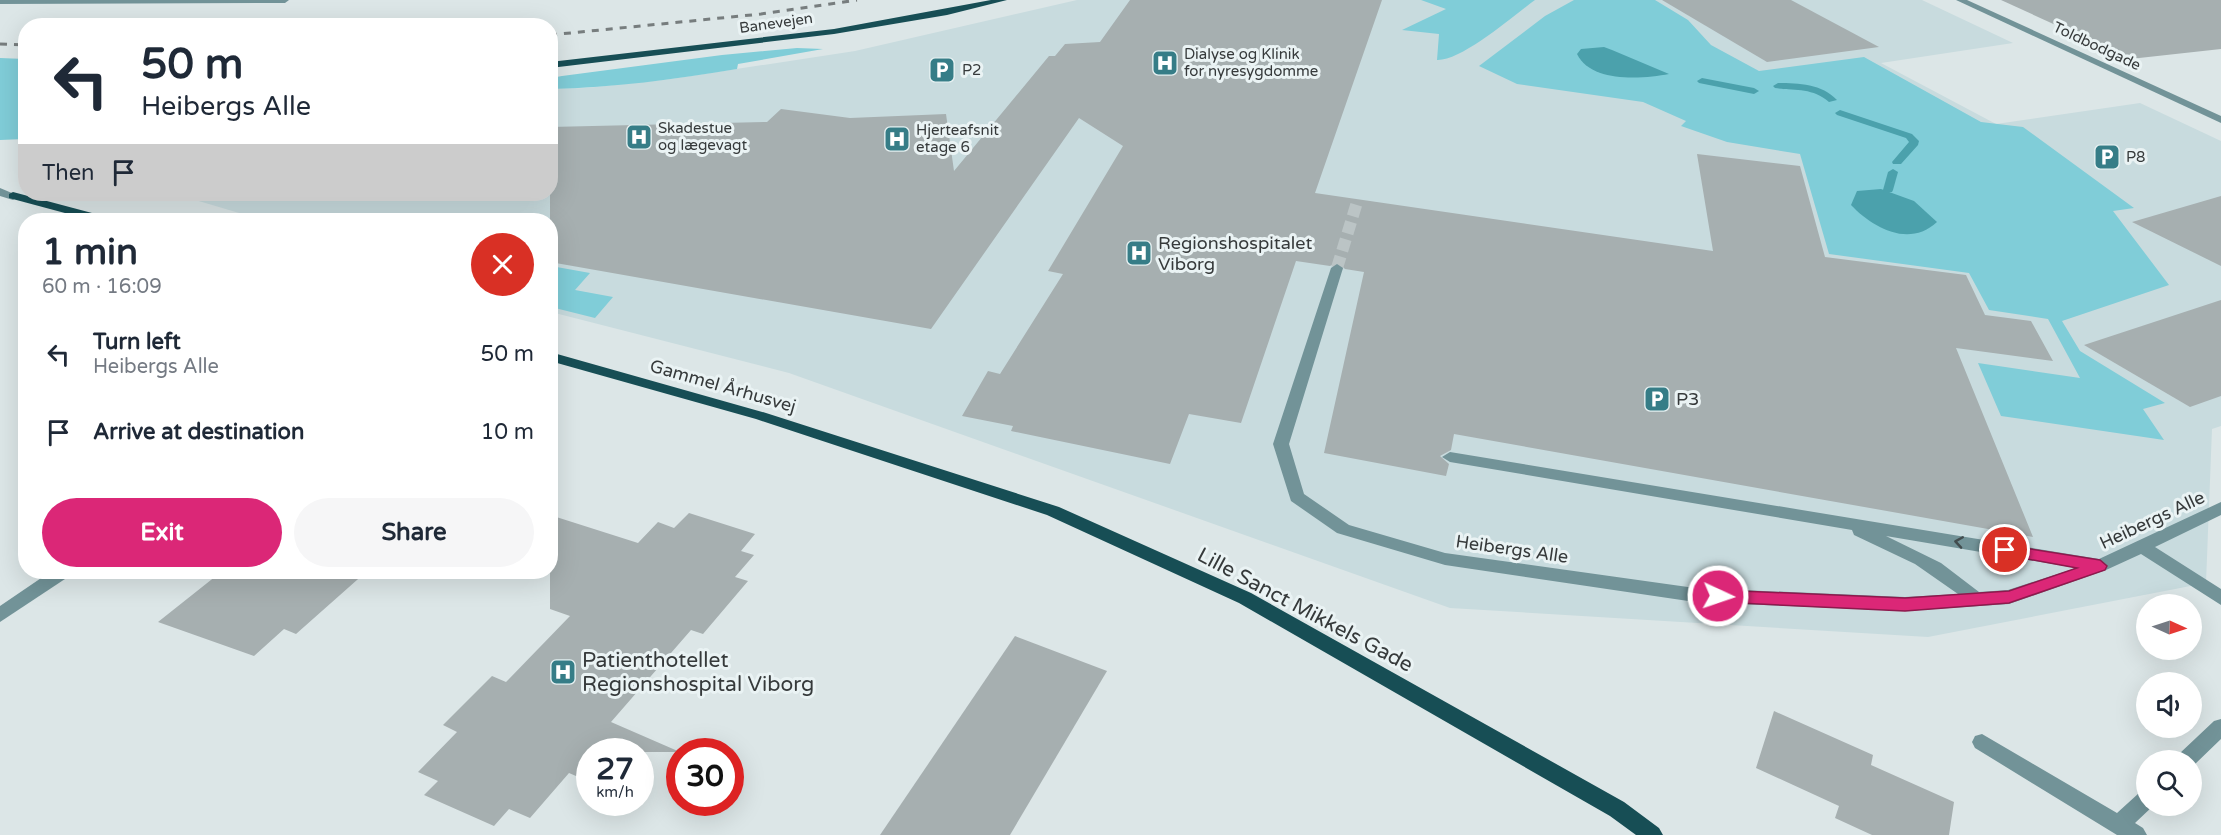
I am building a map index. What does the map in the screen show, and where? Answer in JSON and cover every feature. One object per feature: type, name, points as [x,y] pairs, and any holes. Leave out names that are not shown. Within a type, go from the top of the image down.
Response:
[{"type":"main road","name":"Banevejen","points":[[558,64],[765,40],[910,18],[1003,0]]},
{"type":"main road","points":[[14,196],[18,194]]},
{"type":"main road","points":[[14,196],[18,197]]},
{"type":"main road","points":[[33,201],[77,213]]},
{"type":"main road","name":"Gammel Århusvej","points":[[558,358],[761,416],[883,456]]},
{"type":"main road","name":"Lille Sanct Mikkels Gade","points":[[883,456],[1053,511],[1245,598],[1617,809],[1652,835]]},
{"type":"street","points":[[0,1],[285,0]]},
{"type":"street","name":"Toldbodgade","points":[[1960,0],[2221,120]]},
{"type":"street","points":[[0,192],[14,196]]},
{"type":"street","name":"Heibergs Alle","points":[[1337,267],[1281,444],[1297,497],[1343,530],[1445,559],[1695,595],[1905,604],[2009,597],[2100,566],[2143,548],[2221,508]]},
{"type":"street","name":"Heibergs Alle","points":[[1450,457],[2100,566]]},
{"type":"street","name":"Heibergs Alle","points":[[1840,523],[1929,562],[1953,578],[1975,599]]},
{"type":"street","points":[[2143,548],[2221,598]]},
{"type":"street","points":[[0,615],[52,579]]},
{"type":"street","points":[[2197,750],[2221,727]]},
{"type":"street","points":[[1982,742],[2128,830],[2136,816]]},
{"type":"shaded area","points":[[1077,0],[1922,0],[2013,43],[1881,63],[1996,124],[2140,103],[2221,141],[2221,426],[2212,429],[2206,583],[2149,594],[2136,594],[2136,597],[1928,637],[1450,608],[789,373],[558,314],[558,213],[239,213],[199,201],[558,201],[558,89],[671,79],[855,51]]},
{"type":"shaded area","points":[[1421,0],[1535,0],[1473,46],[1460,53],[1437,60],[1439,34],[1402,30],[1446,9]]},
{"type":"shaded area","points":[[1574,0],[1655,0],[1688,20],[1711,45],[1759,71],[1864,57],[1981,122],[2023,127],[2134,208],[2113,211],[2169,285],[2062,321],[2080,351],[2165,403],[2143,409],[2164,440],[2001,416],[1978,363],[2080,378],[2048,319],[1989,310],[1969,273],[1829,254],[1800,154],[1727,142],[1681,126],[1686,121],[1643,102],[1517,84],[1479,66],[1545,16]]},
{"type":"shaded area","points":[[1604,47],[1669,74],[1632,78],[1618,77],[1593,70],[1577,54],[1581,49]]},
{"type":"shaded area","points":[[797,48],[823,49],[738,64],[737,69],[621,85],[558,89],[558,77],[722,55]]},
{"type":"shaded area","points":[[0,58],[18,59],[18,139],[0,140]]},
{"type":"shaded area","points":[[1881,189],[1914,201],[1937,222],[1915,234],[1892,232],[1870,221],[1851,205],[1857,191]]},
{"type":"shaded area","points":[[558,267],[590,273],[575,290],[613,297],[595,318],[558,309]]},
{"type":"building","points":[[1130,0],[1382,0],[1315,193],[1713,251],[1697,154],[1800,166],[1825,257],[1966,275],[1985,315],[2031,321],[2053,361],[1956,348],[2033,537],[1454,434],[1451,450],[1440,456],[1449,464],[1446,476],[1324,453],[1364,272],[1345,269],[1338,262],[1330,266],[1296,261],[1241,423],[1189,414],[1170,464],[1011,431],[1013,426],[962,416],[988,371],[1000,374],[1063,274],[1048,271],[1123,146],[1079,118],[931,329],[558,263],[558,213],[550,213],[550,201],[558,201],[558,127],[767,122],[781,109],[850,118],[946,114],[954,171],[1049,56],[1055,56],[1065,44],[1100,42]]},
{"type":"building","points":[[1662,0],[1791,0],[1879,47],[1767,62]]},
{"type":"building","points":[[2001,0],[2221,0],[2221,49],[2130,59]]},
{"type":"building","points":[[2221,196],[2221,266],[2132,222]]},
{"type":"building","points":[[2221,300],[2221,396],[2190,407],[2084,345]]},
{"type":"building","name":"Patienthotellet Regionshospital Viborg","points":[[689,513],[755,534],[741,551],[754,555],[735,577],[748,581],[703,634],[691,630],[611,722],[648,738],[576,738],[576,776],[569,773],[530,818],[509,809],[494,826],[424,795],[438,781],[418,772],[457,732],[443,725],[492,676],[506,682],[570,616],[550,609],[550,579],[558,579],[558,518],[638,543],[658,522],[674,528]]},
{"type":"building","points":[[212,579],[358,579],[296,634],[284,629],[254,656],[158,622]]},
{"type":"building","points":[[1015,636],[1107,671],[1010,835],[880,835]]},
{"type":"building","points":[[1774,711],[1873,755],[1871,765],[1954,802],[1949,835],[1872,835],[1835,818],[1839,806],[1756,768]]},
{"type":"building","name":"Patienthotellet Regionshospital Viborg","points":[[654,741],[666,746],[666,752],[654,752]]},
{"type":"waterway","points":[[1702,81],[1754,91]]},
{"type":"waterway","points":[[1778,86],[1800,86],[1814,89],[1832,100]]},
{"type":"waterway","points":[[1840,113],[1909,136],[1914,141],[1913,145],[1897,162]]},
{"type":"waterway","points":[[1888,190],[1893,172]]},
{"type":"tunnel","points":[[1337,268],[1358,199]]},
{"type":"railway","points":[[558,34],[761,14],[857,0]]},
{"type":"railway","points":[[0,44],[18,45]]},
{"type":"place","name":"Dialyse og Klinik for nyresygdomme","points":[[1165,63]]},
{"type":"place","name":"P2","points":[[942,70]]},
{"type":"place","name":"Skadestue og lægevagt","points":[[639,137]]},
{"type":"place","name":"Hjerteafsnit etage 6","points":[[897,139]]},
{"type":"place","name":"P8","points":[[2107,157]]},
{"type":"place","name":"Regionshospitalet Viborg","points":[[1139,253]]},
{"type":"place","name":"P3","points":[[1657,399]]},
{"type":"place","name":"Patienthotellet Regionshospital Viborg","points":[[563,672]]},
{"type":"route","points":[[1718,596],[1905,604],[2009,597],[2100,566],[2005,550]]}]
